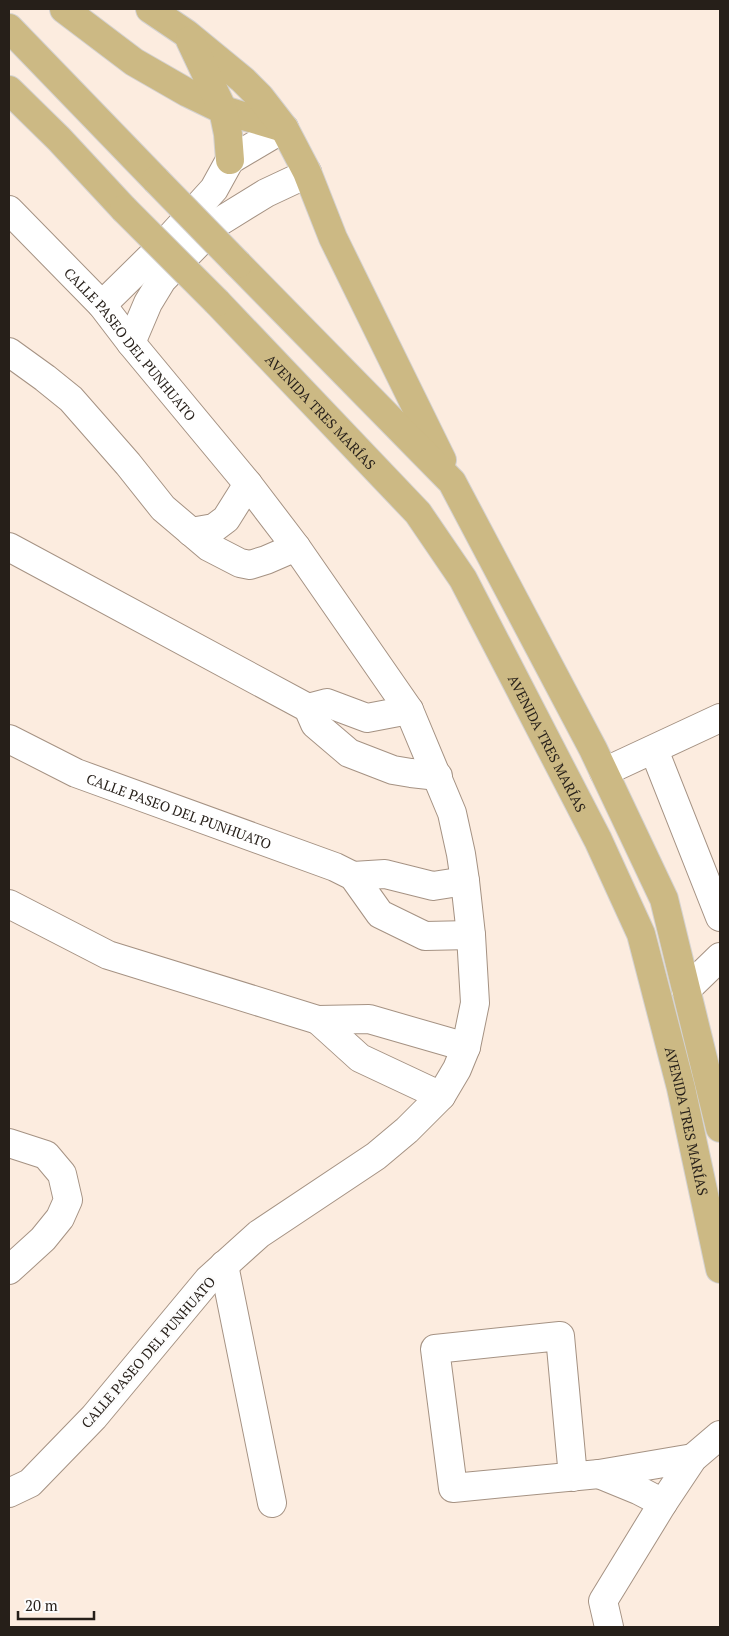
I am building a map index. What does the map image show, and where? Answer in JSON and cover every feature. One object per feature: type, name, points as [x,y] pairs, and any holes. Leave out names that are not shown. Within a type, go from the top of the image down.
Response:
[{"type":"main road","points":[[64,9],[134,62],[223,110],[284,128]]},
{"type":"main road","points":[[150,9],[187,34],[243,80],[260,97],[284,128],[307,172],[333,238],[452,482],[604,772],[664,899],[686,990],[714,1078],[720,1128]]},
{"type":"main road","points":[[9,28],[452,482]]},
{"type":"main road","points":[[187,34],[223,110],[228,134],[230,160]]},
{"type":"main road","name":"AVENIDA TRES MARÍAS","points":[[10,92],[59,139],[124,209],[218,302],[418,513],[468,588],[598,840],[641,934],[680,1088],[720,1269]]},
{"type":"street","points":[[102,305],[165,243],[214,189],[230,160],[284,128]]},
{"type":"street","points":[[131,344],[148,303],[162,280],[219,222],[266,193],[307,172]]},
{"type":"street","name":"CALLE PASEO DEL PUNHUATO","points":[[9,210],[102,305],[131,344],[248,484],[296,547],[409,710],[452,813],[461,854],[472,935],[475,1003],[466,1047],[458,1069],[441,1096],[407,1130],[376,1156],[259,1234],[208,1280],[94,1417],[30,1483],[9,1493]]},
{"type":"street","points":[[9,352],[71,400],[128,464],[163,508],[209,547],[240,563],[250,564],[266,560],[296,547]]},
{"type":"street","points":[[191,532],[214,528],[226,519],[248,484]]},
{"type":"street","points":[[9,548],[308,708],[315,724],[349,753],[393,770],[438,776]]},
{"type":"street","points":[[308,708],[327,703],[367,718],[409,710]]},
{"type":"street","points":[[604,772],[720,718]]},
{"type":"street","name":"CALLE PASEO DEL PUNHUATO","points":[[9,739],[76,773],[335,867],[353,876],[380,914],[425,936],[472,935]]},
{"type":"street","points":[[654,750],[720,918]]},
{"type":"street","name":"CALLE PASEO DEL PUNHUATO","points":[[353,876],[385,874],[433,886],[465,880]]},
{"type":"street","points":[[9,904],[108,955],[318,1020],[369,1018],[466,1047]]},
{"type":"street","points":[[686,990],[720,957]]},
{"type":"street","points":[[318,1020],[360,1058],[441,1096]]},
{"type":"street","points":[[9,1143],[46,1154],[62,1174],[68,1200],[60,1218],[43,1239],[9,1270]]},
{"type":"street","points":[[224,1266],[272,1503]]},
{"type":"street","points":[[586,1475],[560,1336],[435,1349],[453,1488],[586,1475],[693,1458]]},
{"type":"street","points":[[609,1627],[603,1601],[693,1458],[720,1436]]},
{"type":"street","points":[[586,1475],[638,1490],[663,1503]]}]
